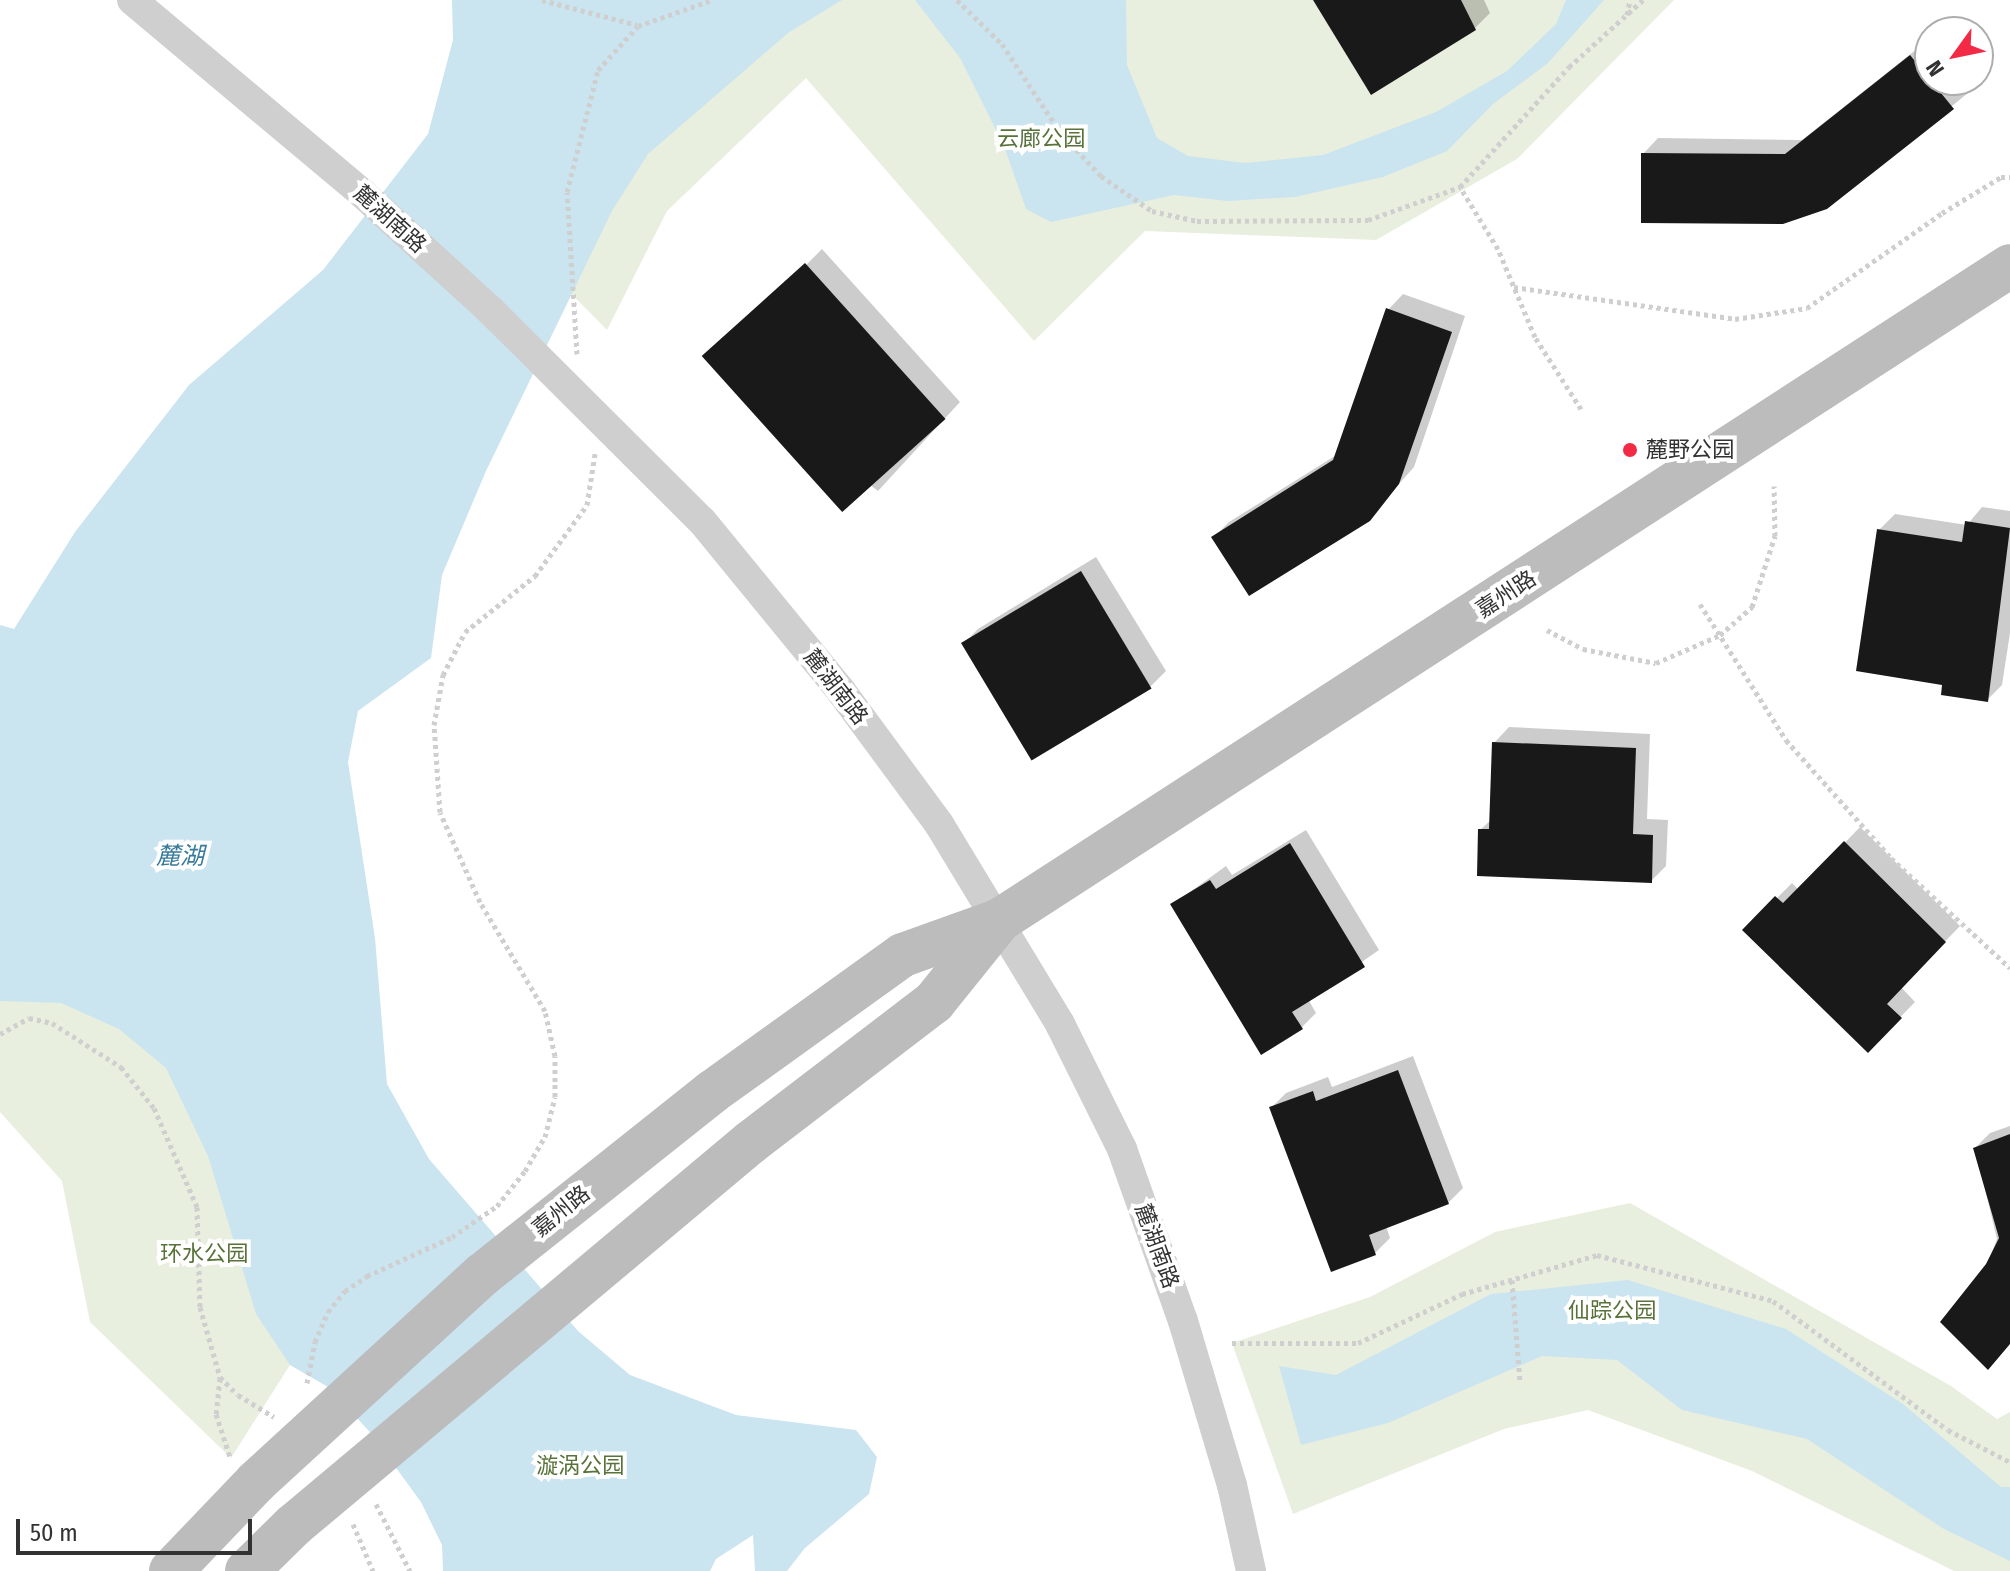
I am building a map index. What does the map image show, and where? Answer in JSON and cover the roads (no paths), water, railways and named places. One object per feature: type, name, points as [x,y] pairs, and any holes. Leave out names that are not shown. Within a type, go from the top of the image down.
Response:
[{"type":"street","name":"麓湖南路","points":[[132,0],[363,194],[490,310],[702,521],[841,691],[939,824],[1000,920],[1122,1149],[1183,1321],[1232,1485],[1251,1571]]},
{"type":"street","name":"嘉州路","points":[[171,1571],[244,1470],[712,1092],[903,955],[1000,920],[2010,266]]},
{"type":"street","name":"嘉州路","points":[[247,1571],[294,1525],[751,1142],[934,1002],[1000,920]]},
{"type":"water","name":"麓湖","points":[[452,0],[842,0],[788,33],[648,154],[612,211],[486,471],[442,575],[431,658],[358,711],[348,762],[375,938],[387,1084],[429,1159],[578,1331],[630,1375],[736,1415],[856,1430],[877,1457],[869,1494],[805,1548],[787,1571],[755,1571],[753,1535],[716,1559],[710,1571],[443,1571],[442,1545],[421,1502],[369,1431],[328,1387],[290,1365],[256,1314],[208,1156],[166,1068],[119,1029],[61,1003],[0,1001],[0,625],[14,629],[75,532],[189,385],[323,270],[428,134],[453,40]]},
{"type":"water","points":[[915,0],[1126,0],[1127,65],[1157,138],[1188,156],[1245,163],[1323,155],[1436,112],[1507,71],[1556,24],[1566,0],[1604,0],[1548,63],[1493,104],[1447,151],[1383,177],[1295,197],[1228,201],[1174,195],[1051,222],[1026,209],[1004,146],[960,58]]},
{"type":"water","points":[[1628,1280],[1786,1329],[1903,1404],[2001,1487],[2010,1487],[2010,1561],[1944,1529],[1807,1439],[1682,1410],[1617,1360],[1542,1356],[1388,1423],[1301,1445],[1279,1366],[1336,1375],[1491,1294]]},
{"type":"place","name":"麓野公园","points":[[1630,450]]},
{"type":"park label","name":"云廊公园","points":[[1041,139]]},
{"type":"park label","name":"环水公园","points":[[204,1254]]},
{"type":"park label","name":"仙踪公园","points":[[1612,1311]]},
{"type":"park label","name":"漩涡公园","points":[[580,1466]]}]
